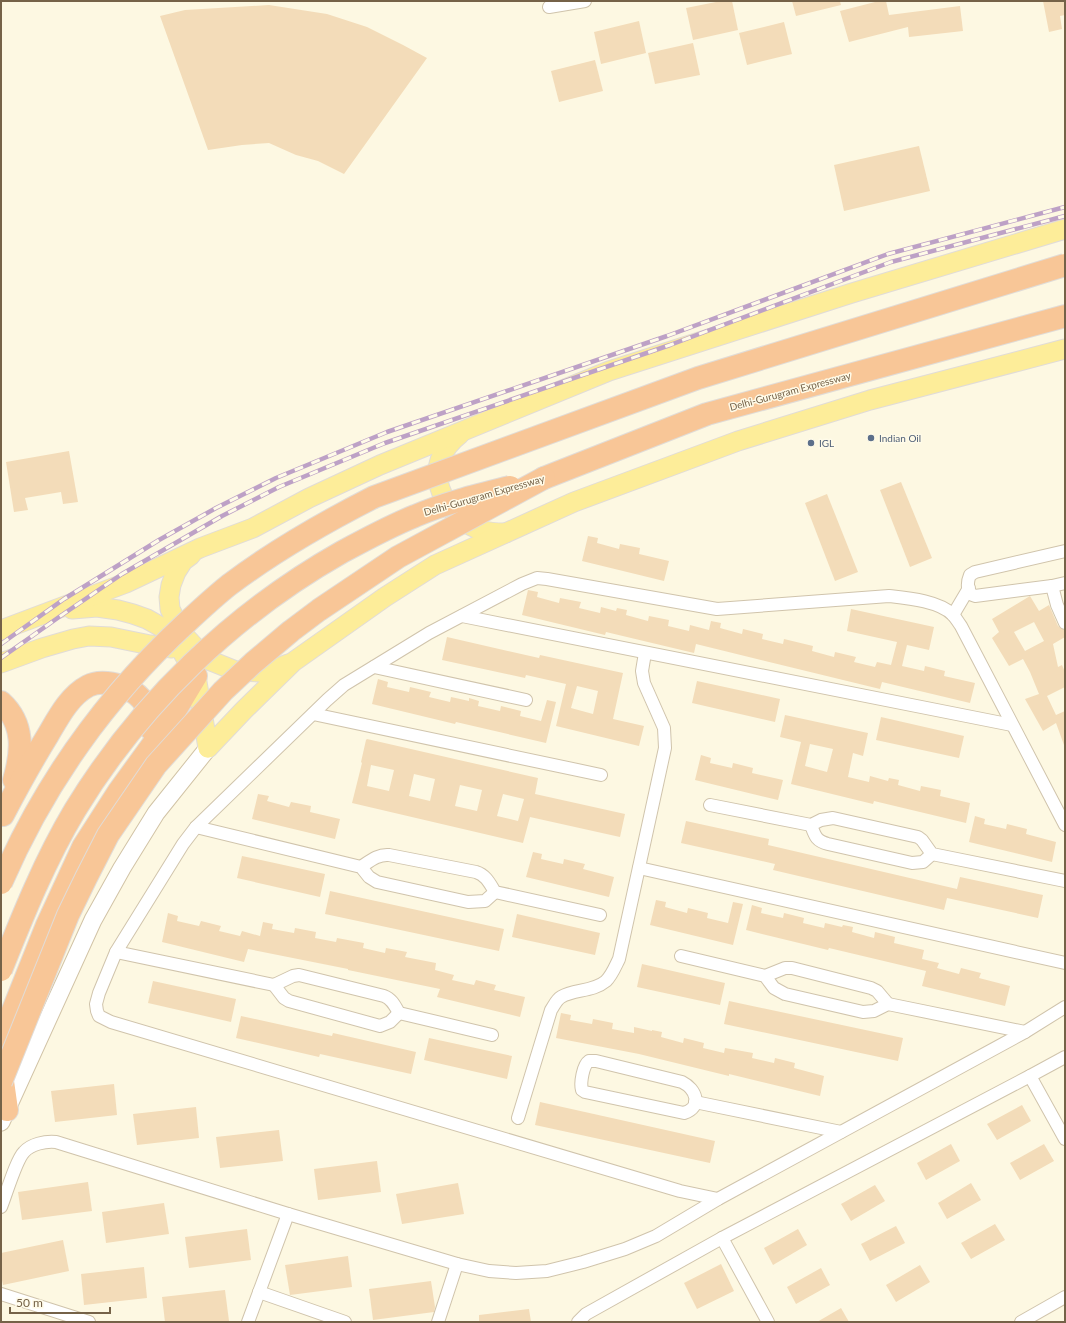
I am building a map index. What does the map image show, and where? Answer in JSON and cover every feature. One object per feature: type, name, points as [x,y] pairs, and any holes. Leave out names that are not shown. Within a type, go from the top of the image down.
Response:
[{"type":"highway","points":[[1,883],[12,856],[58,775],[85,734],[110,701],[165,642],[228,586],[267,558],[303,535],[374,497],[698,378],[1060,267]]},
{"type":"highway","name":"Delhi-Gurugram Expressway","points":[[1,970],[34,889],[57,842],[76,809],[126,736],[200,656],[237,623],[318,566],[366,538],[414,516],[450,503],[544,478],[707,414],[1065,316]]},
{"type":"highway","points":[[1,1082],[68,915],[86,878],[108,835],[156,765],[223,691],[253,663],[319,610],[398,557],[544,478]]},
{"type":"highway","points":[[1,1040],[47,925],[83,847],[164,729],[196,676]]},
{"type":"highway","points":[[2,817],[32,761],[53,726],[70,701],[89,685],[104,683],[118,684],[132,690],[142,698],[148,708],[151,719],[151,730],[149,741],[141,761]]},
{"type":"highway","points":[[1,702],[9,710],[15,720],[20,746],[19,762],[2,817]]},
{"type":"highway","points":[[1,1067],[4,1116]]},
{"type":"main road","points":[[1,630],[126,583],[200,548],[253,528],[309,498],[380,465],[609,371],[852,293],[1065,229]]},
{"type":"main road","points":[[4,1116],[93,920],[122,868],[156,813],[208,748],[293,662],[385,597],[435,565],[574,502],[738,441],[870,400],[1065,349]]},
{"type":"main road","points":[[466,430],[452,441],[445,450],[440,461],[438,477],[442,492],[450,508],[468,524],[480,530],[492,533],[507,533]]},
{"type":"main road","points":[[200,548],[183,561],[176,572],[169,597],[170,609],[182,633],[206,659],[236,671],[260,672],[278,668],[293,662]]},
{"type":"main road","points":[[38,616],[71,609],[97,607],[118,610],[140,616],[163,628],[175,639],[196,676],[208,748]]},
{"type":"main road","points":[[1,663],[42,648],[89,636],[111,637],[150,646],[182,650]]},
{"type":"street","points":[[549,7],[584,1]]},
{"type":"street","points":[[1065,551],[975,572],[970,575],[969,588],[972,595],[976,596],[1065,583]]},
{"type":"street","points":[[718,1199],[673,1188],[104,1020],[96,1011],[99,993],[116,952],[183,844],[196,827],[312,714],[337,691],[429,633],[522,584],[537,578],[717,609],[889,596],[910,598],[937,605],[953,614],[961,626],[1065,825]]},
{"type":"street","points":[[1052,586],[1057,605],[1065,623]]},
{"type":"street","points":[[953,614],[969,588]]},
{"type":"street","points":[[462,616],[1012,726]]},
{"type":"street","points":[[518,1118],[551,1010],[561,997],[595,987],[605,981],[612,974],[619,959],[665,748],[664,728],[644,683],[642,671],[645,653]]},
{"type":"street","points":[[374,667],[526,700]]},
{"type":"street","points":[[312,714],[601,775]]},
{"type":"street","points":[[710,805],[811,825],[821,820],[832,818],[918,837],[932,854],[1065,881]]},
{"type":"street","points":[[811,825],[817,838],[821,842],[828,844],[912,863],[922,862],[932,854]]},
{"type":"street","points":[[196,827],[361,867],[369,877],[377,882],[468,902],[485,901],[495,892]]},
{"type":"street","points":[[361,867],[376,857],[389,854],[481,874],[495,892],[600,915]]},
{"type":"street","points":[[639,868],[1065,963]]},
{"type":"street","points":[[116,952],[274,985],[293,976],[299,975],[384,996],[389,998],[399,1013],[492,1035]]},
{"type":"street","points":[[681,956],[765,976],[785,968],[792,968],[871,988],[877,991],[888,1004]]},
{"type":"street","points":[[765,976],[774,988],[786,994],[863,1012],[874,1011],[888,1004],[1025,1032]]},
{"type":"street","points":[[274,985],[284,998],[289,1001],[380,1026],[384,1026],[390,1022],[399,1013]]},
{"type":"street","points":[[1,1207],[19,1160],[24,1152],[42,1143],[56,1142],[288,1214],[457,1264],[489,1271],[516,1274],[547,1271],[625,1249],[656,1236],[718,1199],[1025,1032],[1065,1007]]},
{"type":"street","points":[[578,1322],[586,1314],[722,1238],[1030,1076],[1065,1056]]},
{"type":"street","points":[[589,1061],[596,1061],[682,1082],[692,1089],[696,1102],[689,1111],[684,1113],[585,1092],[582,1090],[581,1086],[585,1065],[589,1061]]},
{"type":"street","points":[[1030,1076],[1065,1139]]},
{"type":"street","points":[[696,1102],[841,1132]]},
{"type":"street","points":[[248,1322],[288,1214]]},
{"type":"street","points":[[722,1238],[768,1322]]},
{"type":"street","points":[[438,1322],[457,1264]]},
{"type":"street","points":[[259,1292],[345,1322]]},
{"type":"street","points":[[1,1294],[89,1322]]},
{"type":"street","points":[[1029,1320],[1065,1297]]},
{"type":"building","points":[[721,1],[732,1],[738,30],[693,40],[686,8]]},
{"type":"building","points":[[792,1],[840,1],[841,5],[796,16]]},
{"type":"building","points":[[879,1],[886,1],[889,15],[960,6],[963,31],[909,37],[908,27],[849,42],[840,11]]},
{"type":"building","points":[[1043,1],[1065,1],[1065,15],[1060,16],[1062,29],[1049,32]]},
{"type":"building","points":[[269,5],[327,14],[367,27],[427,58],[344,174],[318,161],[296,155],[269,143],[208,150],[160,16],[185,10]]},
{"type":"building","points":[[639,21],[646,53],[601,64],[594,32]]},
{"type":"building","points":[[784,22],[792,54],[747,65],[739,33]]},
{"type":"building","points":[[693,43],[700,75],[655,84],[648,53]]},
{"type":"building","points":[[595,60],[603,91],[559,102],[551,71]]},
{"type":"building","points":[[919,146],[930,191],[844,211],[834,165]]},
{"type":"building","points":[[69,451],[78,502],[63,504],[61,492],[25,498],[28,510],[14,512],[6,462]]},
{"type":"building","points":[[901,482],[932,558],[910,567],[880,490]]},
{"type":"building","points":[[827,494],[858,572],[835,581],[805,503]]},
{"type":"building","points":[[588,536],[598,538],[597,543],[619,549],[620,544],[640,548],[639,554],[669,561],[664,581],[582,561]]},
{"type":"building","points":[[528,590],[538,592],[537,597],[559,603],[560,598],[581,602],[579,608],[600,613],[601,607],[616,611],[617,608],[627,610],[626,615],[648,621],[649,616],[669,620],[668,626],[689,631],[690,625],[709,630],[711,621],[721,623],[720,628],[742,634],[743,629],[763,634],[762,639],[783,644],[784,639],[813,646],[812,651],[834,657],[835,652],[856,657],[854,662],[875,667],[877,662],[891,665],[897,642],[847,631],[851,609],[934,627],[929,650],[907,645],[902,666],[924,671],[925,666],[945,671],[944,676],[975,683],[970,703],[882,682],[880,689],[696,644],[694,653],[606,632],[605,635],[522,615]]},
{"type":"building","points":[[1030,596],[1039,611],[1049,605],[1058,626],[1065,631],[1065,637],[1053,644],[1058,667],[1062,665],[1065,672],[1065,687],[1047,696],[1056,715],[1065,711],[1065,745],[1056,723],[1043,731],[1025,699],[1039,694],[1030,672],[1023,659],[1009,666],[992,638],[999,632],[992,619]],"holes":[[[1034,622],[1044,641],[1025,651],[1014,632]]]},
{"type":"building","points":[[447,637],[539,658],[540,655],[623,673],[613,719],[644,726],[639,746],[556,726],[566,684],[526,675],[525,678],[442,660]],"holes":[[[577,686],[598,691],[593,714],[571,708]]]},
{"type":"building","points":[[378,679],[388,682],[387,687],[409,692],[410,687],[431,692],[429,697],[450,702],[451,697],[469,701],[469,698],[479,701],[478,706],[500,711],[501,706],[521,711],[520,716],[541,721],[547,700],[556,702],[546,743],[456,722],[455,724],[372,704]]},
{"type":"building","points":[[697,681],[780,699],[775,722],[692,703]]},
{"type":"building","points":[[785,715],[868,733],[863,756],[853,753],[848,777],[869,782],[870,776],[888,781],[889,778],[899,780],[898,785],[920,791],[921,786],[941,790],[940,796],[970,803],[966,823],[874,801],[873,804],[791,784],[801,742],[780,737]],"holes":[[[810,744],[833,749],[827,772],[805,766]]]},
{"type":"building","points":[[881,717],[964,736],[959,758],[876,740]]},
{"type":"building","points":[[366,740],[538,778],[535,794],[625,814],[620,837],[530,817],[523,843],[352,803]],"holes":[[[371,765],[394,770],[389,791],[367,786]],[[414,774],[435,779],[430,801],[409,796]],[[460,785],[482,790],[477,811],[455,806]],[[503,794],[524,799],[518,821],[497,816]]]},
{"type":"building","points":[[701,755],[711,758],[710,763],[732,768],[733,763],[753,768],[752,773],[783,780],[778,800],[695,780]]},
{"type":"building","points":[[258,794],[269,796],[267,801],[289,807],[291,802],[311,806],[310,812],[340,819],[335,839],[252,819]]},
{"type":"building","points":[[975,816],[985,819],[984,824],[1006,829],[1007,824],[1027,829],[1026,834],[1056,842],[1052,862],[969,842]]},
{"type":"building","points":[[686,821],[769,839],[768,845],[957,889],[960,877],[1043,895],[1038,918],[947,898],[944,910],[773,870],[775,864],[681,843]]},
{"type":"building","points":[[533,852],[542,854],[541,859],[563,864],[564,859],[585,864],[583,869],[614,877],[609,897],[526,877]]},
{"type":"building","points":[[242,856],[325,874],[320,897],[237,878]]},
{"type":"building","points":[[330,891],[504,929],[499,951],[325,914]]},
{"type":"building","points":[[656,900],[666,902],[665,907],[687,913],[688,908],[708,913],[707,918],[728,923],[733,902],[743,904],[733,945],[650,925]]},
{"type":"building","points":[[752,905],[762,908],[761,913],[783,918],[784,913],[804,918],[803,923],[824,928],[825,923],[842,927],[843,925],[853,927],[852,932],[874,938],[875,932],[895,937],[894,943],[924,950],[922,959],[939,963],[937,968],[959,974],[961,968],[981,973],[979,978],[1010,986],[1005,1006],[922,986],[926,971],[829,948],[828,950],[746,930]]},
{"type":"building","points":[[168,913],[178,916],[177,921],[199,926],[201,921],[221,926],[219,931],[240,936],[242,931],[260,936],[263,922],[273,924],[272,929],[294,933],[295,928],[316,932],[315,938],[336,942],[337,938],[364,943],[363,948],[385,953],[386,948],[407,952],[405,957],[436,963],[435,970],[454,975],[452,980],[474,985],[476,980],[496,985],[494,990],[525,997],[520,1017],[437,997],[440,989],[348,969],[248,949],[244,962],[162,942]]},
{"type":"building","points":[[517,914],[600,933],[595,955],[512,937]]},
{"type":"building","points":[[642,964],[725,983],[720,1005],[637,987]]},
{"type":"building","points":[[153,981],[236,999],[231,1022],[148,1003]]},
{"type":"building","points":[[729,1001],[903,1038],[898,1061],[724,1024]]},
{"type":"building","points":[[561,1013],[571,1015],[570,1020],[592,1024],[593,1019],[613,1023],[612,1029],[634,1033],[634,1027],[662,1032],[661,1037],[683,1043],[684,1038],[704,1043],[703,1048],[724,1053],[725,1048],[753,1053],[752,1058],[774,1063],[775,1058],[795,1063],[794,1068],[824,1076],[820,1096],[639,1054],[556,1038]]},
{"type":"building","points":[[241,1016],[332,1036],[333,1033],[416,1052],[411,1074],[320,1054],[319,1057],[236,1038]]},
{"type":"building","points":[[429,1038],[512,1056],[507,1079],[424,1060]]},
{"type":"building","points":[[114,1084],[117,1115],[55,1122],[51,1091]]},
{"type":"building","points":[[540,1102],[715,1141],[710,1163],[535,1125]]},
{"type":"building","points":[[1022,1105],[1031,1121],[997,1140],[987,1124]]},
{"type":"building","points":[[196,1107],[199,1138],[137,1145],[133,1114]]},
{"type":"building","points":[[279,1130],[283,1161],[220,1168],[216,1137]]},
{"type":"building","points":[[951,1144],[960,1161],[926,1180],[917,1163]]},
{"type":"building","points":[[1044,1144],[1054,1161],[1020,1180],[1010,1163]]},
{"type":"building","points":[[377,1161],[381,1192],[318,1200],[314,1169]]},
{"type":"building","points":[[88,1182],[92,1211],[22,1220],[18,1192]]},
{"type":"building","points":[[458,1183],[464,1214],[402,1224],[396,1194]]},
{"type":"building","points":[[971,1183],[981,1200],[947,1219],[938,1203]]},
{"type":"building","points":[[875,1185],[885,1201],[851,1221],[841,1204]]},
{"type":"building","points":[[164,1203],[169,1234],[106,1243],[102,1212]]},
{"type":"building","points":[[995,1224],[1005,1240],[971,1259],[961,1243]]},
{"type":"building","points":[[896,1226],[905,1243],[870,1261],[861,1244]]},
{"type":"building","points":[[247,1229],[251,1260],[189,1268],[185,1237]]},
{"type":"building","points":[[798,1229],[807,1245],[773,1265],[764,1248]]},
{"type":"building","points":[[63,1240],[69,1271],[3,1285],[1,1276],[1,1253]]},
{"type":"building","points":[[348,1256],[352,1287],[290,1295],[285,1265]]},
{"type":"building","points":[[721,1264],[734,1291],[697,1309],[684,1283]]},
{"type":"building","points":[[920,1265],[930,1282],[896,1302],[886,1285]]},
{"type":"building","points":[[144,1267],[147,1298],[84,1305],[81,1274]]},
{"type":"building","points":[[821,1268],[830,1285],[796,1304],[787,1287]]},
{"type":"building","points":[[431,1281],[435,1307],[434,1312],[373,1320],[369,1289]]},
{"type":"building","points":[[225,1290],[229,1321],[165,1322],[162,1297]]},
{"type":"building","points":[[841,1308],[849,1322],[817,1322]]},
{"type":"building","points":[[529,1309],[531,1322],[479,1322],[479,1315]]},
{"type":"railway","points":[[1,644],[64,599],[159,540],[216,508],[276,478],[387,432],[667,336],[888,254],[1065,207]]},
{"type":"railway","points":[[1,658],[122,574],[222,516],[279,487],[385,443],[670,345],[891,262],[1065,216]]},
{"type":"place","name":"Indian Oil","points":[[871,438]]},
{"type":"place","name":"IGL","points":[[811,443]]}]
